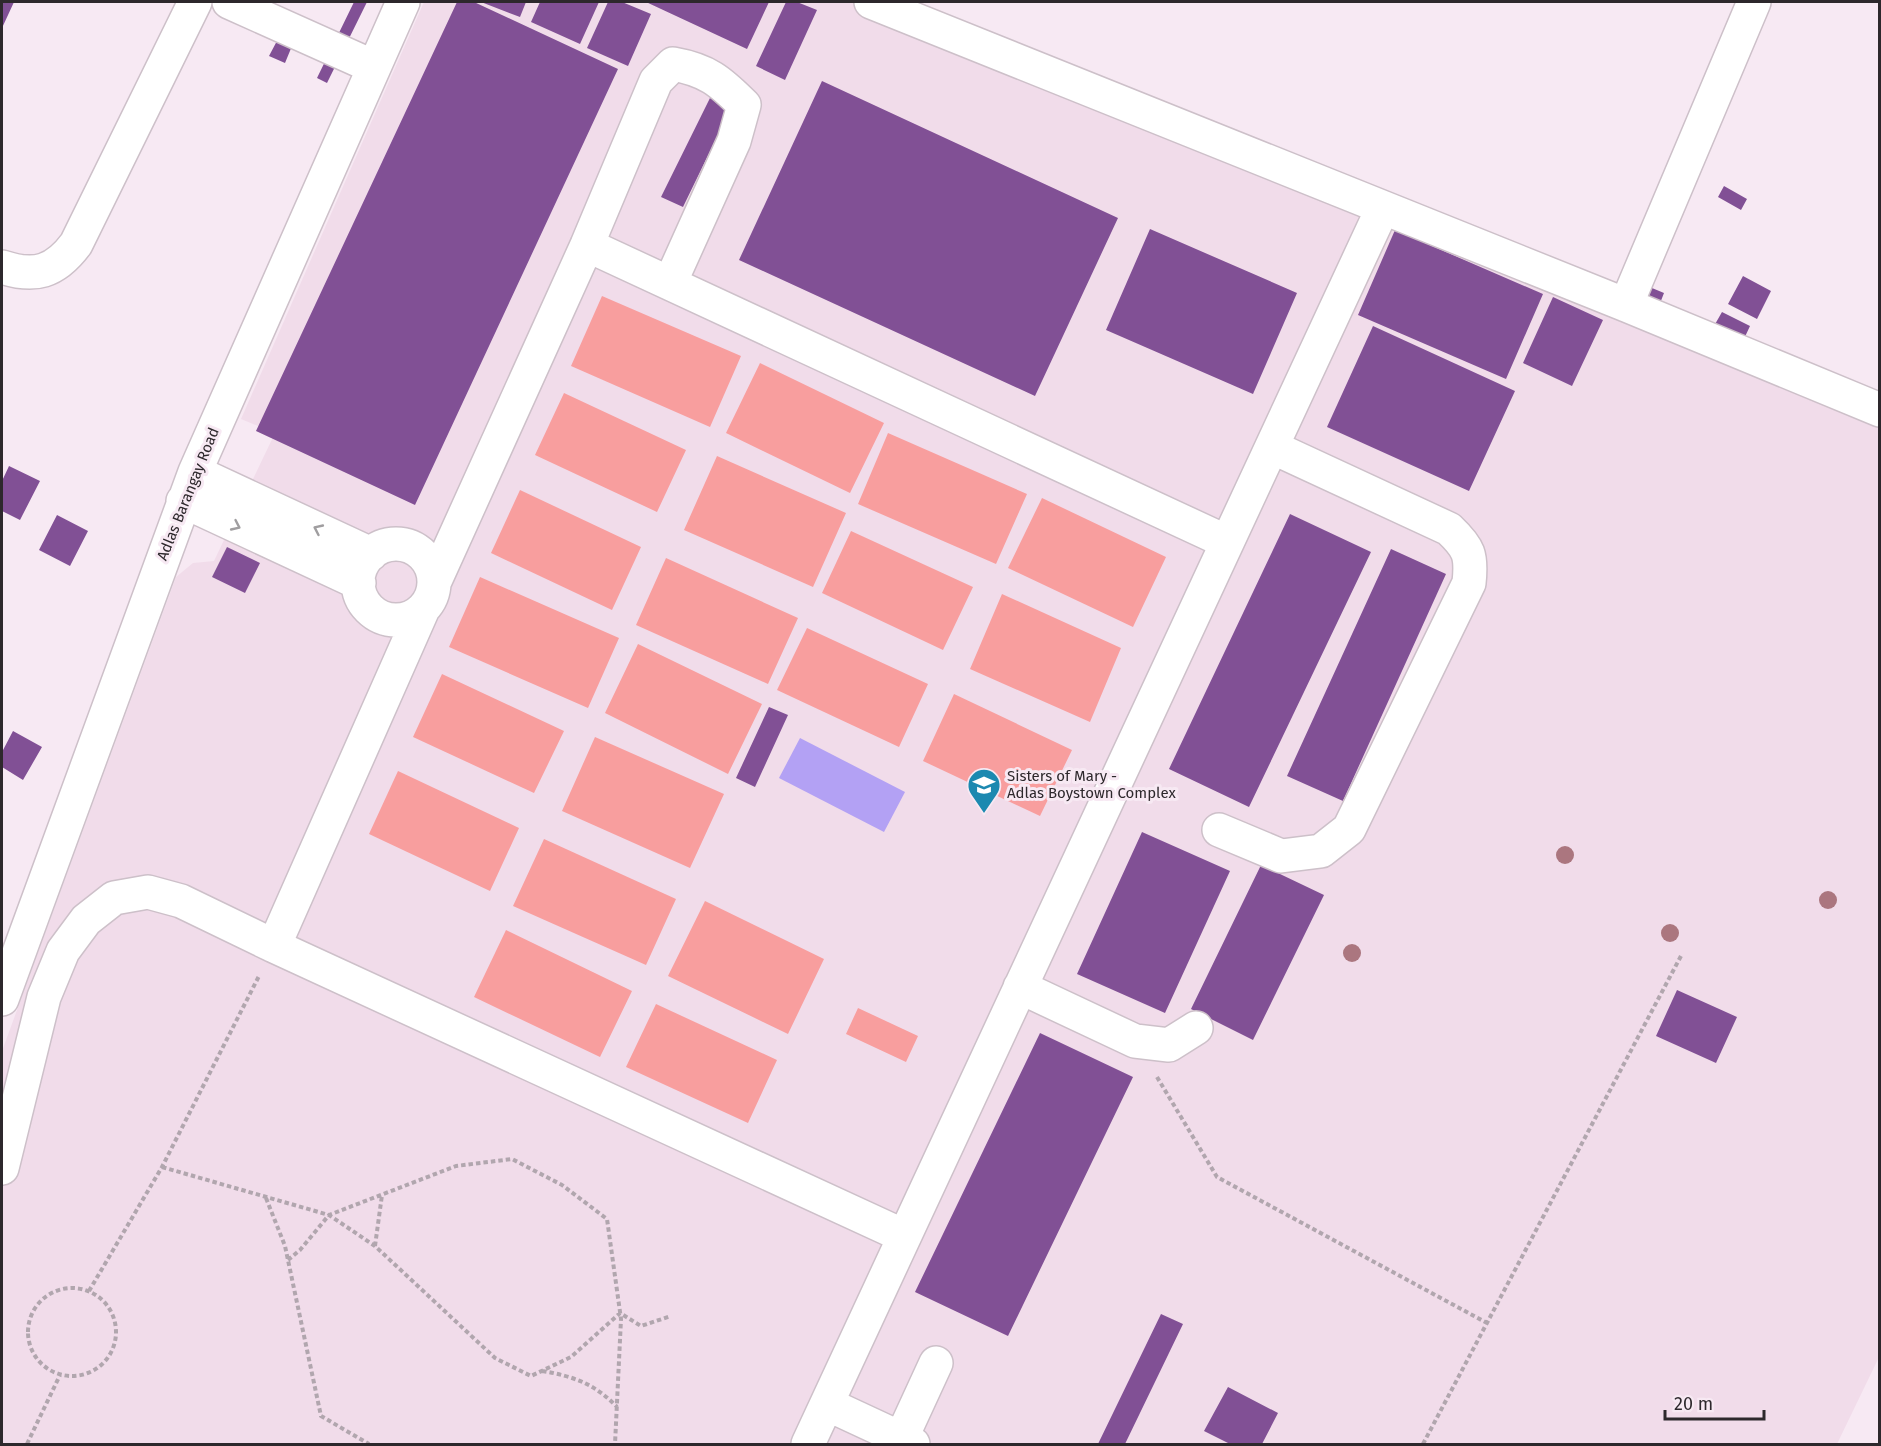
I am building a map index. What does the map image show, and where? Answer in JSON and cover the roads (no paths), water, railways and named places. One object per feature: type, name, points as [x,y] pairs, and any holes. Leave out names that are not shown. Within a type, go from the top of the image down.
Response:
[{"type":"street","points":[[2,267],[15,272],[45,271],[58,264],[71,250],[195,2]]},
{"type":"street","points":[[229,2],[374,67]]},
{"type":"street","name":"Adlas Barangay Road","points":[[2,999],[189,487],[403,2]]},
{"type":"street","points":[[871,2],[1626,305],[1880,410]]},
{"type":"street","points":[[1626,305],[1754,2]]},
{"type":"street","points":[[274,946],[396,671],[419,592],[463,519],[587,245],[656,81],[673,64],[696,68],[726,86],[744,105],[734,141],[670,283]]},
{"type":"street","points":[[808,1444],[1379,216]]},
{"type":"street","points":[[587,245],[1227,542]]},
{"type":"street","points":[[1219,830],[1281,856],[1321,851],[1349,829],[1469,583],[1471,561],[1465,544],[1449,529],[1272,447]]},
{"type":"street","points":[[189,487],[371,554]]},
{"type":"street","points":[[189,487],[358,584]]},
{"type":"street","points":[[392,544],[404,545],[419,592],[385,618],[374,613],[366,605],[358,584],[362,567],[371,554],[381,548],[392,544]]},
{"type":"street","points":[[2,1168],[44,997],[63,951],[86,920],[114,898],[148,892],[181,901],[904,1236]]},
{"type":"street","points":[[1020,987],[1135,1041],[1169,1045],[1196,1028]]},
{"type":"street","points":[[827,1404],[907,1442],[936,1363]]},
{"type":"place","name":"Sisters of Mary - Adlas Boystown Complex","points":[[984,814]]}]
